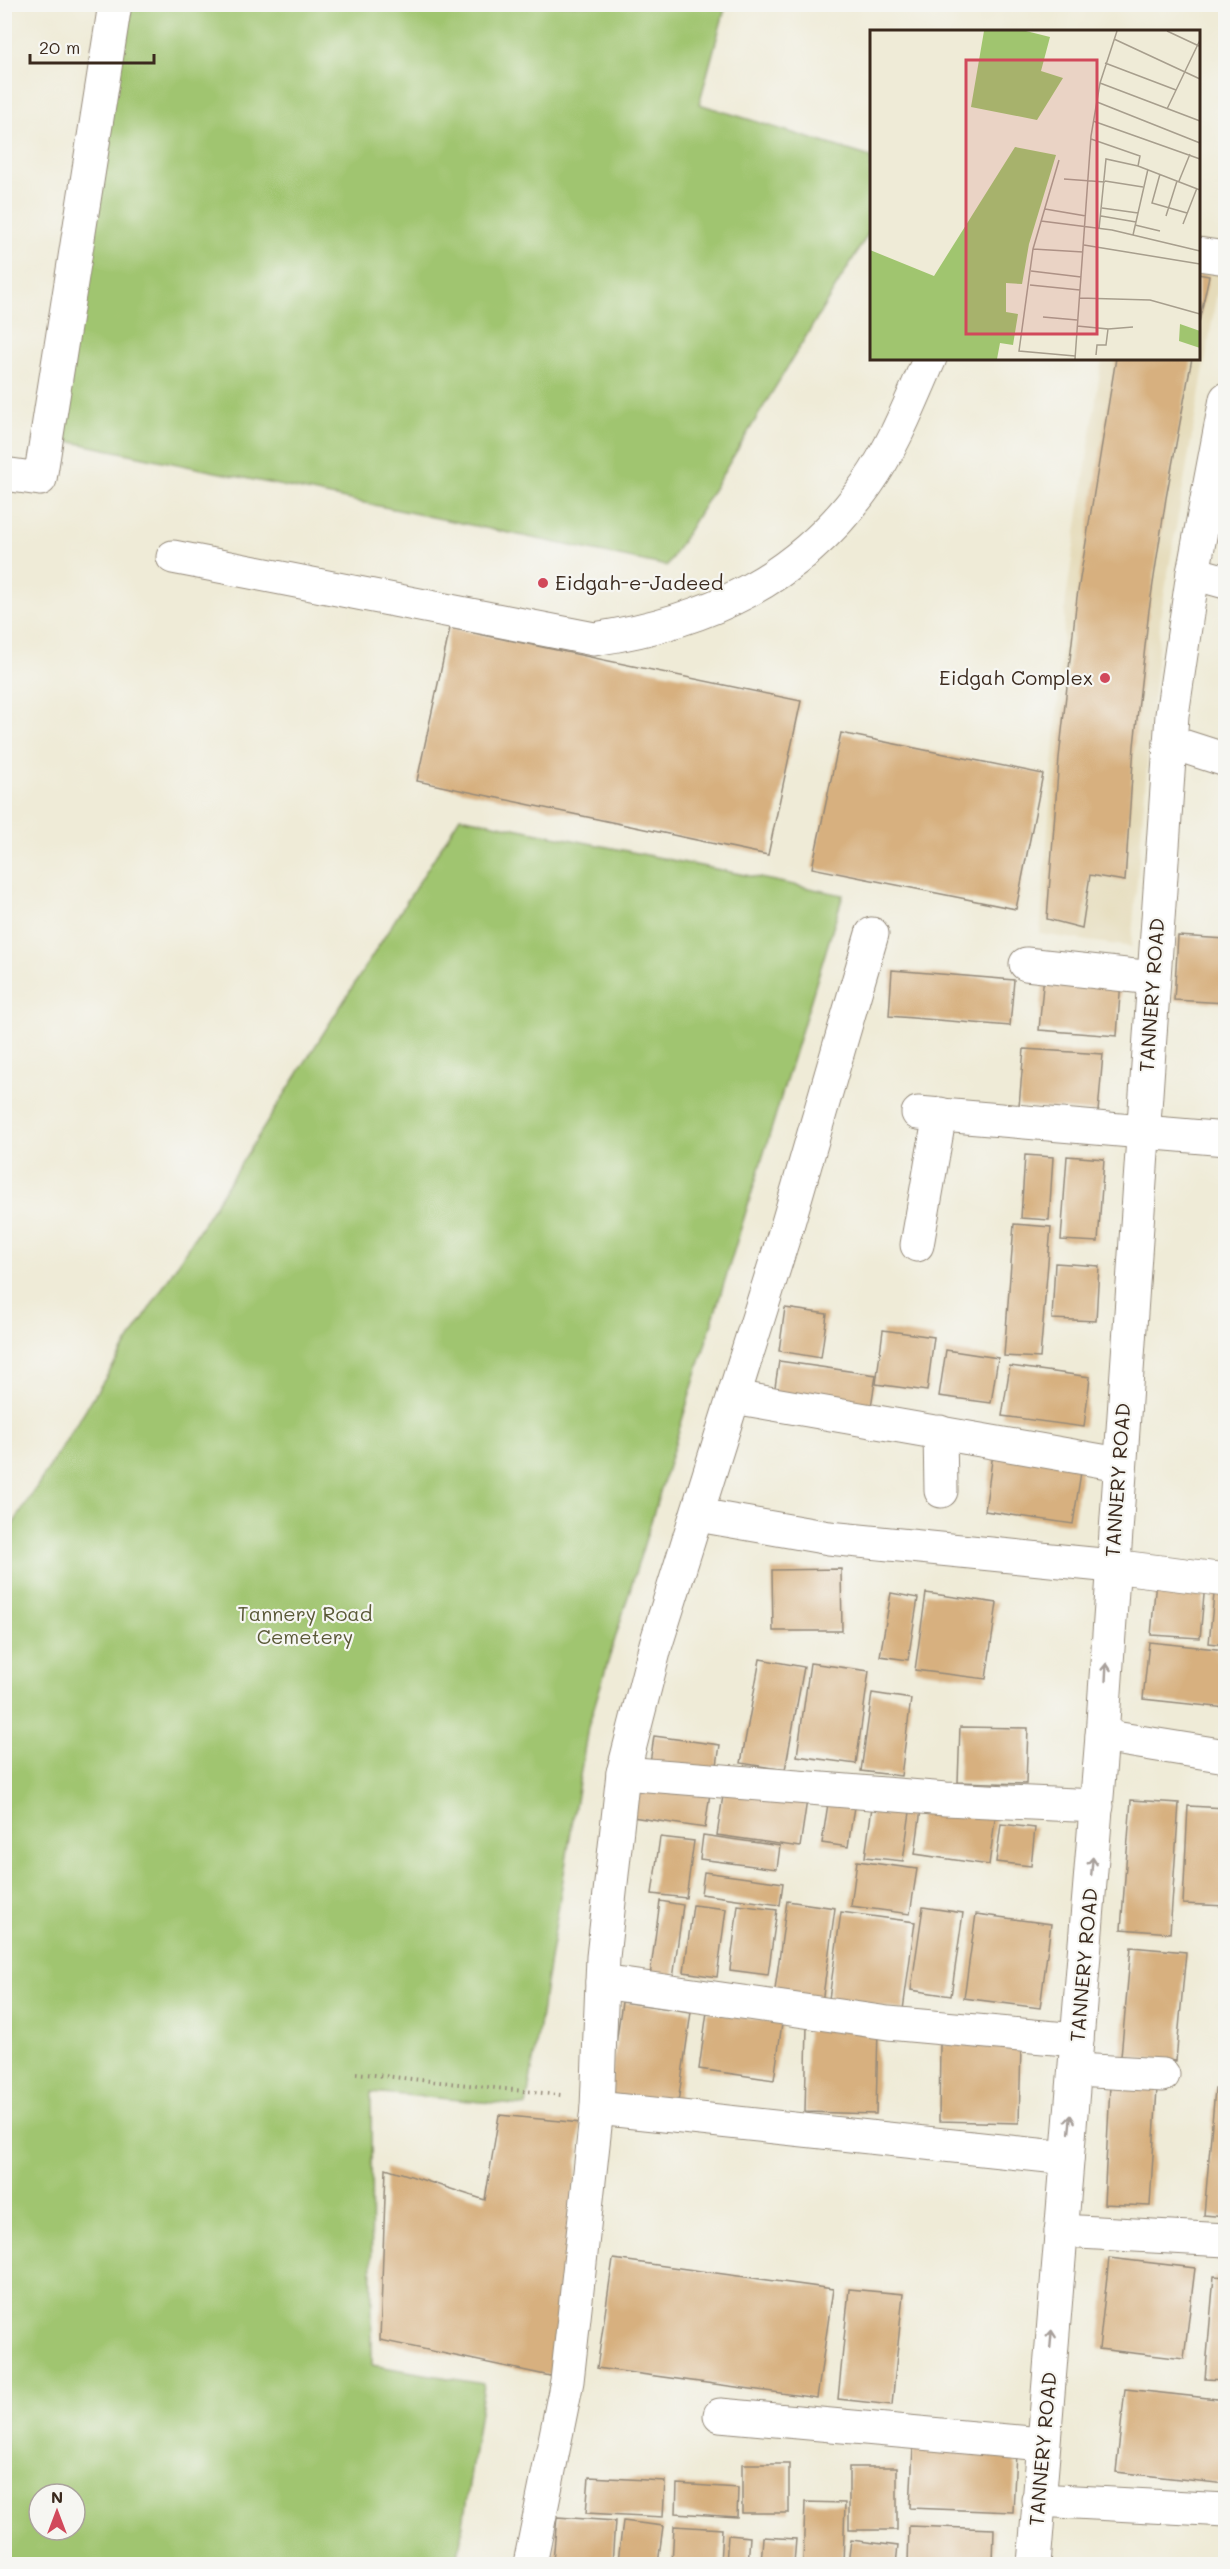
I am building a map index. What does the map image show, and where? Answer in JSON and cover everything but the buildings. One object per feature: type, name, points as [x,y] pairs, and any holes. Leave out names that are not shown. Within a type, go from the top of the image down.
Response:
[{"type":"street","points":[[4,474],[40,479],[115,4]]},
{"type":"street","points":[[1200,254],[1226,258]]},
{"type":"street","points":[[173,557],[594,639],[641,632],[688,619],[732,600],[771,578],[807,550],[839,519],[867,484],[890,446],[929,360]]},
{"type":"street","name":"TANNERY ROAD","points":[[1034,2565],[1042,2444],[1097,1806],[1172,715],[1193,573],[1226,399]]},
{"type":"street","points":[[1193,573],[1226,582]]},
{"type":"street","points":[[1170,742],[1226,760]]},
{"type":"street","points":[[530,2565],[567,2381],[597,2104],[602,1982],[623,1773],[656,1644],[788,1223],[872,934]]},
{"type":"street","points":[[1026,964],[1153,978]]},
{"type":"street","points":[[917,1245],[929,1113],[1226,1139]]},
{"type":"street","points":[[734,1397],[1119,1464]]},
{"type":"street","points":[[940,1432],[941,1491]]},
{"type":"street","points":[[698,1515],[828,1538],[1112,1566],[1226,1580]]},
{"type":"street","points":[[1102,1736],[1226,1756]]},
{"type":"street","points":[[623,1773],[946,1799],[1097,1806]]},
{"type":"street","points":[[602,1982],[888,2023],[1077,2055],[1163,2075]]},
{"type":"street","points":[[597,2104],[1067,2158]]},
{"type":"street","points":[[1061,2231],[1226,2240]]},
{"type":"street","points":[[720,2415],[1042,2444]]},
{"type":"street","points":[[1038,2500],[1226,2510]]},
{"type":"path","points":[[356,2073],[597,2104]]},
{"type":"shaded area","name":"Eidgah Complex","points":[[1200,241],[1225,248],[1161,613],[1131,947],[1040,934],[1066,599],[1102,360],[1200,360]]},
{"type":"green space","points":[[119,5],[726,5],[699,104],[870,157],[870,231],[667,566],[43,436]]},
{"type":"green space","name":"Tannery Road Cemetery","points":[[460,817],[843,895],[588,1727],[526,2106],[371,2092],[372,2365],[484,2384],[457,2564],[5,2564],[5,1537]]},
{"type":"place","name":"Eidgah-e-Jadeed","points":[[543,583]]},
{"type":"place","name":"Eidgah Complex","points":[[1105,678]]}]
